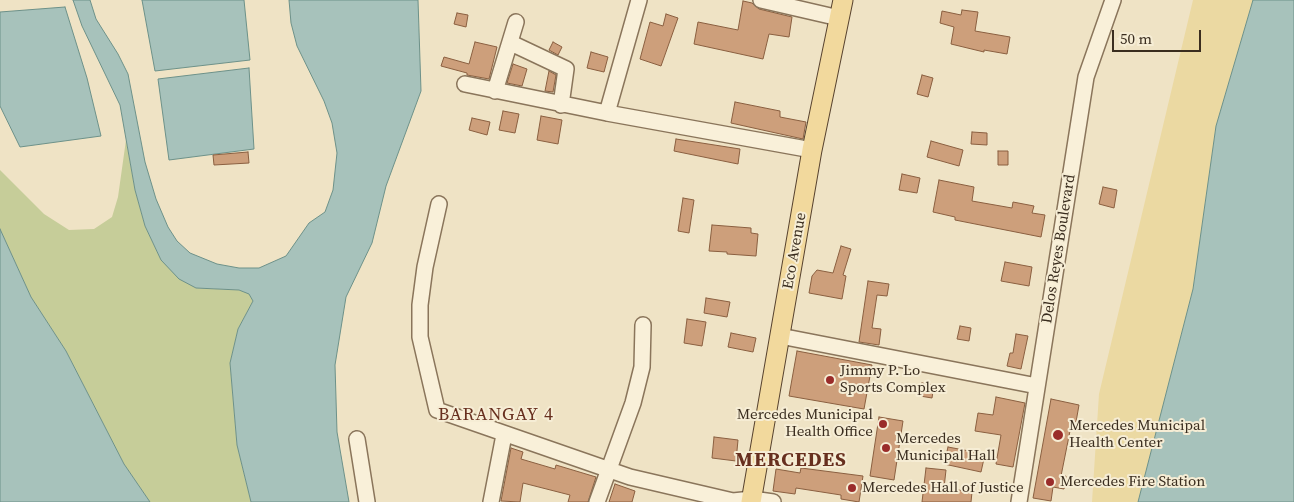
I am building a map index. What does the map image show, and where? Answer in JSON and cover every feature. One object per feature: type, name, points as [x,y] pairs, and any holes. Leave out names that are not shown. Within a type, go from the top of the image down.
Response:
[{"type":"main road","name":"Eco Avenue","points":[[752,500],[812,150],[841,9]]},
{"type":"street","points":[[607,113],[639,0]]},
{"type":"street","points":[[761,0],[841,9]]},
{"type":"street","name":"Delos Reyes Boulevard","points":[[1019,502],[1086,77],[1113,0]]},
{"type":"street","points":[[495,91],[516,22]]},
{"type":"street","points":[[511,43],[566,69],[561,104]]},
{"type":"street","points":[[465,84],[607,113],[812,150]]},
{"type":"street","points":[[440,204],[425,267],[420,305],[420,337],[438,410],[504,435],[608,470],[700,495],[733,501],[773,502]]},
{"type":"street","points":[[597,502],[633,403],[642,368],[643,326]]},
{"type":"street","points":[[780,336],[1037,386]]},
{"type":"street","points":[[491,502],[504,435]]},
{"type":"street","points":[[357,439],[367,502]]},
{"type":"green space","points":[[126,140],[135,190],[145,226],[161,260],[196,288],[239,290],[249,293],[253,301],[238,329],[230,363],[237,445],[251,502],[150,502],[124,464],[66,351],[31,297],[0,229],[0,170],[44,214],[69,230],[94,229],[112,217],[118,197]]},
{"type":"sand","points":[[1193,0],[1253,0],[1216,126],[1193,289],[1138,502],[1092,502],[1099,394]]},
{"type":"water","points":[[73,0],[90,0],[96,19],[128,74],[145,162],[156,199],[168,227],[177,241],[190,253],[217,264],[239,268],[259,268],[286,256],[309,223],[325,212],[333,190],[337,153],[332,123],[324,101],[297,46],[291,23],[289,0],[418,0],[421,91],[386,186],[372,243],[346,297],[335,365],[337,432],[349,502],[251,502],[237,445],[230,363],[238,329],[253,301],[249,294],[239,290],[196,288],[179,279],[161,260],[145,226],[135,190],[120,105],[82,26]]},
{"type":"water","points":[[142,0],[244,0],[250,60],[155,71]]},
{"type":"water","points":[[1253,0],[1294,0],[1294,502],[1138,502],[1193,289],[1216,126]]},
{"type":"water","points":[[65,7],[87,78],[101,136],[20,147],[0,106],[0,12]]},
{"type":"water","points":[[249,68],[254,149],[169,160],[158,79]]},
{"type":"water","points":[[0,229],[31,297],[66,351],[124,464],[150,502],[0,502]]},
{"type":"building","points":[[743,1],[752,3],[759,9],[792,17],[789,37],[769,34],[763,59],[694,44],[698,22],[738,30]]},
{"type":"building","points":[[962,10],[978,12],[975,31],[1010,37],[1007,54],[984,50],[984,52],[951,44],[954,27],[940,23],[942,11],[961,15]]},
{"type":"building","points":[[457,13],[468,15],[466,27],[454,24]]},
{"type":"building","points":[[666,14],[678,18],[661,66],[640,59],[650,22],[663,26]]},
{"type":"building","points":[[475,42],[497,47],[489,79],[467,75],[467,73],[441,66],[444,57],[469,64]]},
{"type":"building","points":[[553,42],[562,47],[558,55],[549,50]]},
{"type":"building","points":[[591,52],[608,57],[604,72],[587,68]]},
{"type":"building","points":[[513,64],[527,69],[522,86],[507,83]]},
{"type":"building","points":[[549,71],[556,75],[553,92],[545,91]]},
{"type":"building","points":[[922,75],[933,78],[928,97],[917,94]]},
{"type":"building","points":[[735,102],[780,111],[780,117],[806,122],[803,139],[731,123]]},
{"type":"building","points":[[503,111],[519,114],[515,133],[499,130]]},
{"type":"building","points":[[541,116],[562,120],[558,144],[537,140]]},
{"type":"building","points":[[472,118],[490,122],[487,135],[469,130]]},
{"type":"building","points":[[972,132],[987,133],[987,145],[971,144]]},
{"type":"building","points":[[676,139],[740,149],[738,164],[674,151]]},
{"type":"building","points":[[931,141],[963,150],[959,166],[927,157]]},
{"type":"building","points":[[998,151],[1008,151],[1008,165],[998,165]]},
{"type":"building","points":[[248,152],[249,163],[214,165],[213,155]]},
{"type":"building","points":[[902,174],[920,178],[917,193],[899,190]]},
{"type":"building","points":[[939,180],[974,187],[972,201],[1012,208],[1013,202],[1034,206],[1032,213],[1045,215],[1041,237],[955,220],[955,217],[933,212]]},
{"type":"building","points":[[1103,187],[1117,190],[1114,208],[1099,204]]},
{"type":"building","points":[[683,198],[694,200],[689,233],[678,231]]},
{"type":"building","points":[[712,225],[751,228],[751,233],[758,234],[756,256],[709,251]]},
{"type":"building","points":[[841,246],[851,249],[843,275],[846,276],[842,299],[809,293],[812,276],[817,270],[833,273]]},
{"type":"building","points":[[1005,262],[1032,267],[1029,286],[1001,281]]},
{"type":"building","points":[[868,281],[889,284],[887,296],[877,295],[872,328],[881,329],[879,345],[859,342]]},
{"type":"building","points":[[706,298],[730,302],[727,317],[704,313]]},
{"type":"building","points":[[687,319],[706,322],[702,346],[684,343]]},
{"type":"building","points":[[960,326],[971,328],[969,341],[957,339]]},
{"type":"building","points":[[731,333],[756,338],[753,352],[728,347]]},
{"type":"building","points":[[1016,334],[1028,336],[1021,369],[1007,366],[1010,353],[1013,353]]},
{"type":"building","name":"Jimmy P. Lo Sports Complex","points":[[797,351],[872,365],[864,409],[789,396]]},
{"type":"building","points":[[922,383],[934,385],[932,398],[920,396]]},
{"type":"building","points":[[996,397],[1025,403],[1013,467],[996,464],[1001,435],[975,431],[978,413],[993,415]]},
{"type":"building","name":"Mercedes Municipal Health Center","points":[[1051,399],[1079,405],[1076,422],[1072,421],[1061,476],[1066,476],[1064,489],[1053,487],[1051,501],[1033,498]]},
{"type":"building","name":"Mercedes Municipal Hall","points":[[879,417],[903,421],[894,480],[870,476]]},
{"type":"building","points":[[714,437],[738,440],[736,461],[712,458]]},
{"type":"building","points":[[948,447],[985,454],[981,472],[944,464]]},
{"type":"building","points":[[511,448],[523,452],[521,459],[555,469],[556,465],[596,477],[588,502],[568,502],[570,495],[523,483],[520,502],[501,501]]},
{"type":"building","points":[[801,468],[863,476],[859,502],[841,499],[841,495],[796,488],[795,494],[773,491],[776,469],[800,473]]},
{"type":"building","points":[[926,468],[946,470],[944,488],[972,492],[971,502],[922,502]]},
{"type":"building","points":[[615,484],[635,491],[632,502],[609,502]]},
{"type":"place","name":"Jimmy P. Lo Sports Complex","points":[[830,380]]},
{"type":"place","name":"Mercedes Municipal Health Office","points":[[883,424]]},
{"type":"place","name":"Mercedes Municipal Health Center","points":[[1058,435]]},
{"type":"place","name":"Mercedes Municipal Hall","points":[[886,448]]},
{"type":"place","name":"Mercedes Fire Station","points":[[1050,482]]},
{"type":"place","name":"Mercedes Hall of Justice","points":[[852,488]]},
{"type":"district","name":"BARANGAY 4","points":[[496,415]]},
{"type":"district","name":"MERCEDES","points":[[791,461]]}]
